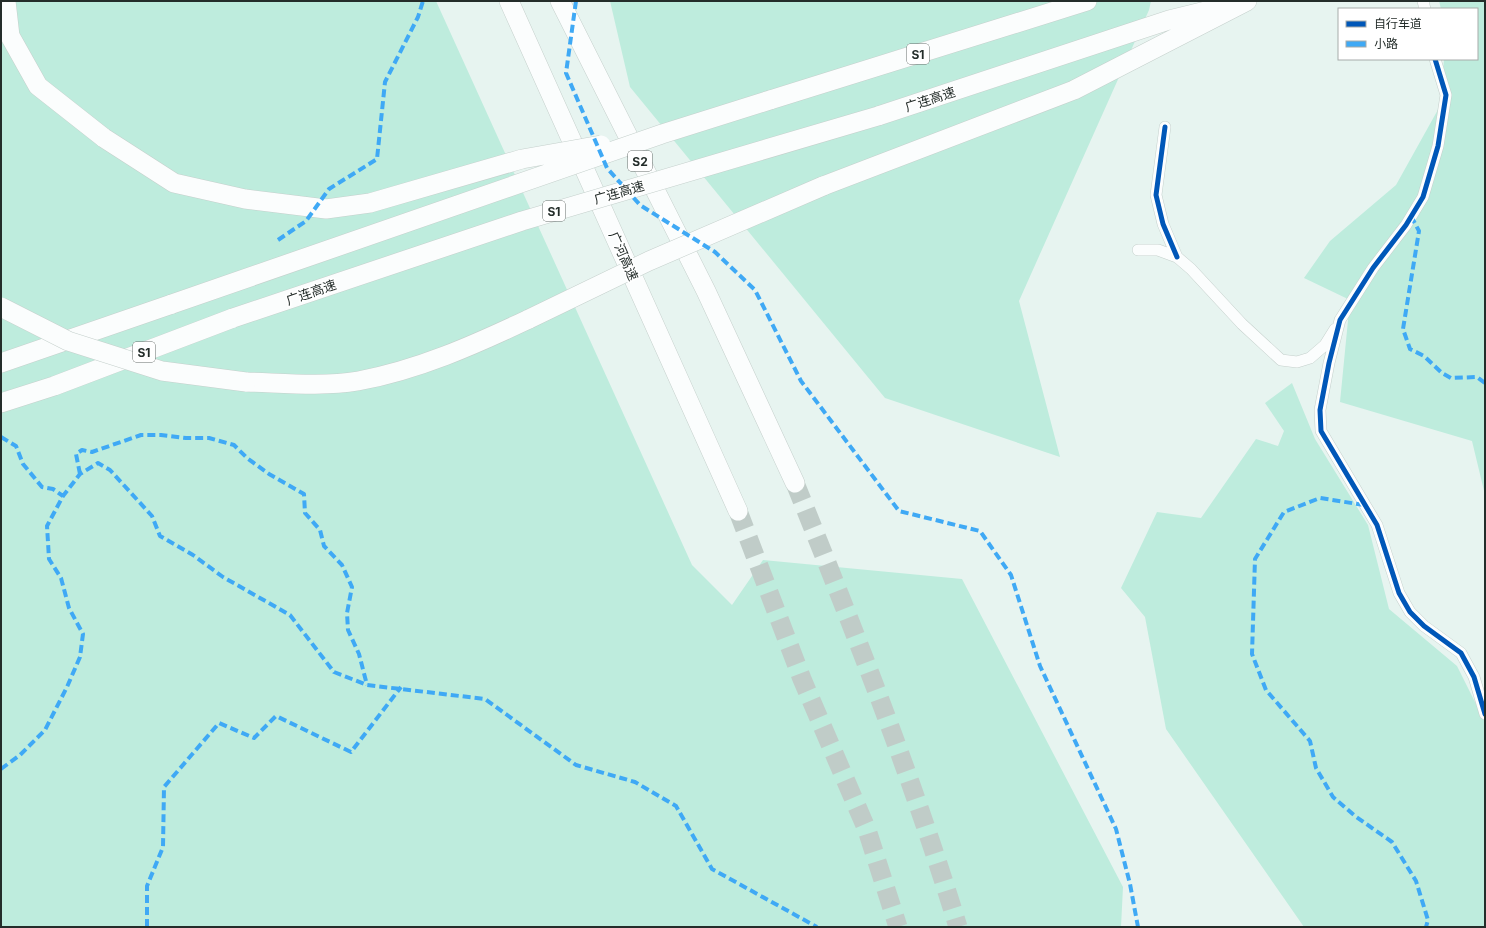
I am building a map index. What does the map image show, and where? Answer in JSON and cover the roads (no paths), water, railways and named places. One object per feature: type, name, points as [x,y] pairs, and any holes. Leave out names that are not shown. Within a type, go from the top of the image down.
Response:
[{"type":"highway","points":[[6,1],[10,36],[38,86],[104,138],[174,182],[245,199],[326,209],[370,203],[522,160],[662,134]]},
{"type":"highway","name":"广河高速","points":[[509,1],[738,511]]},
{"type":"highway","name":"S2","points":[[560,1],[720,322],[795,484]]},
{"type":"highway","name":"S1","points":[[1,364],[662,134],[1087,1]]},
{"type":"highway","points":[[1,307],[68,342],[162,371],[246,382],[308,384],[357,381],[411,368],[474,345],[649,261],[823,186],[1074,90],[1246,1]]},
{"type":"highway","name":"广连高速","points":[[1,403],[54,386],[234,318],[522,221],[878,116],[1168,20],[1246,1]]},
{"type":"street","points":[[1138,250],[1158,250],[1177,257],[1191,269],[1242,324],[1281,360],[1297,362],[1310,358],[1325,345],[1373,268],[1406,225],[1423,197],[1438,146],[1446,95],[1435,60]]},
{"type":"street","points":[[1165,127],[1156,195],[1163,224],[1177,257]]},
{"type":"street","points":[[1340,320],[1329,362],[1320,410],[1321,432],[1377,525],[1389,564],[1403,599],[1410,612],[1424,626],[1462,653],[1474,677],[1485,714]]},
{"type":"tunnel","points":[[795,483],[902,759],[958,927]]},
{"type":"tunnel","points":[[738,511],[802,679],[867,830],[898,927]]}]
